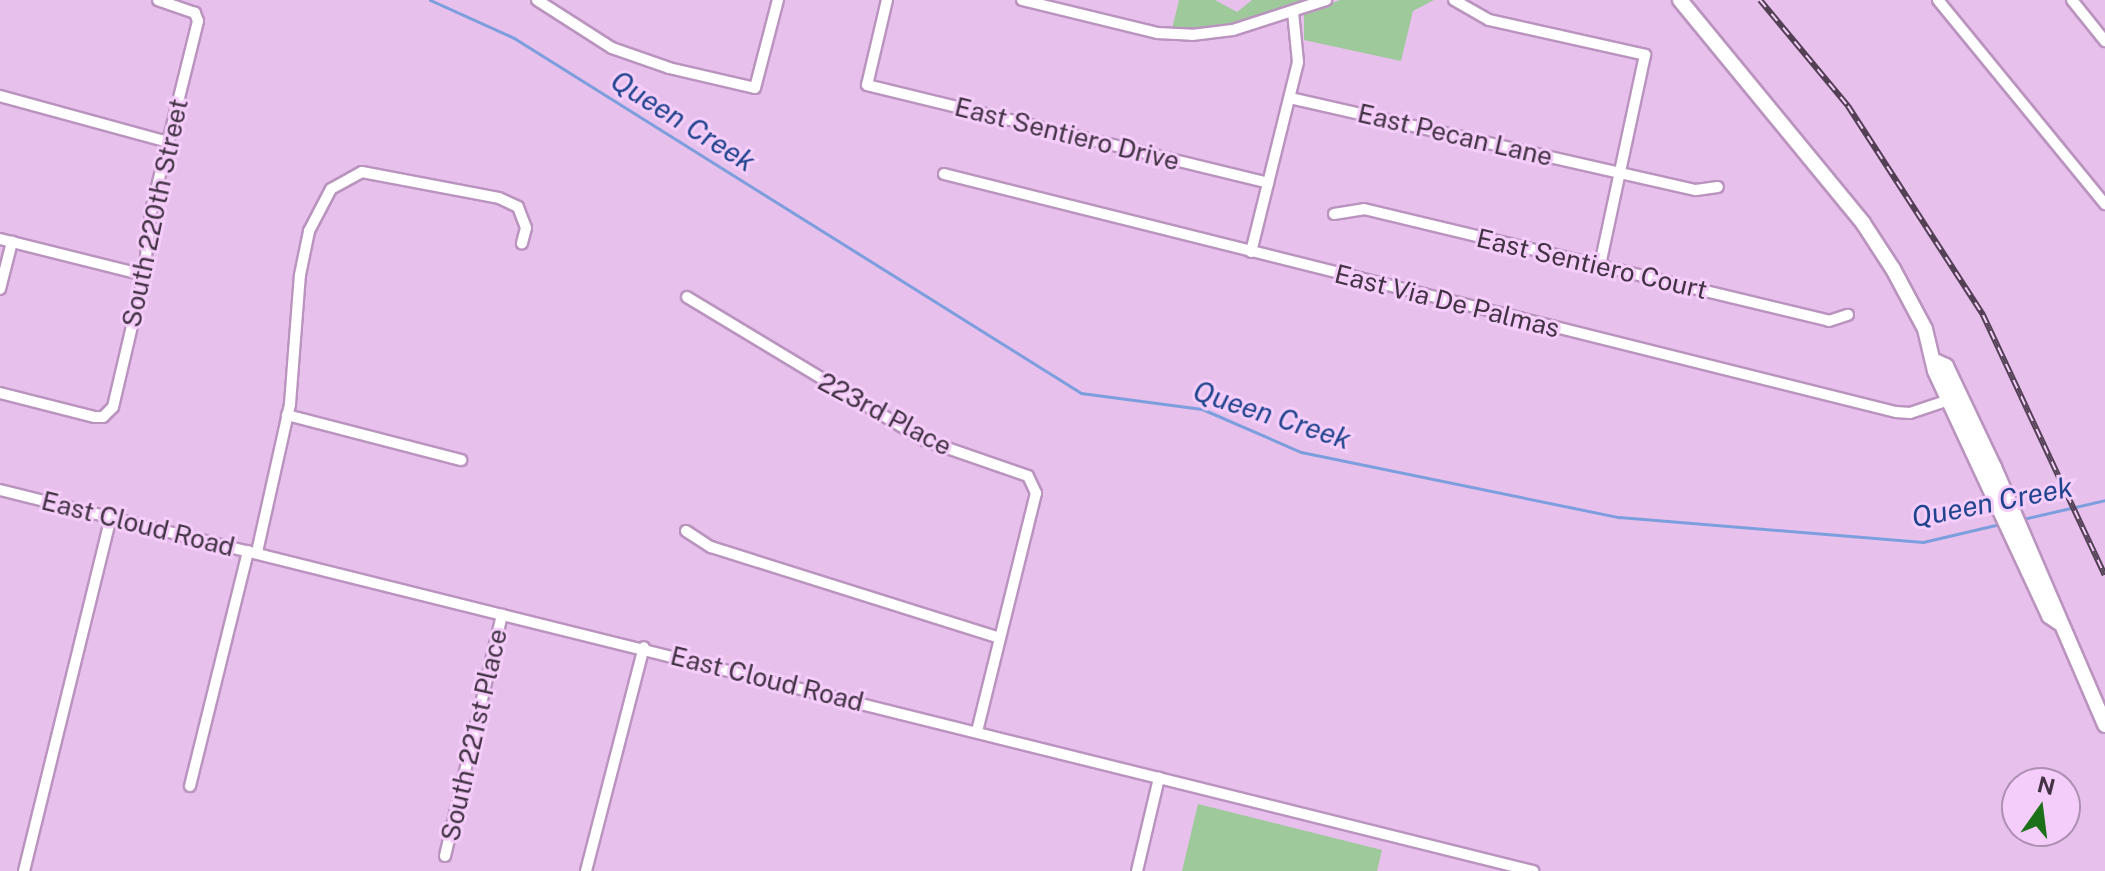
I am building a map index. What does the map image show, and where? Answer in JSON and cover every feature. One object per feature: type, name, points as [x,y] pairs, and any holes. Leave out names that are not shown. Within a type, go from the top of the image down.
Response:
[{"type":"main road","points":[[1680,0],[1863,223],[1912,304],[1937,362],[1935,371],[1988,469]]},
{"type":"main road","points":[[1937,362],[1946,366],[1988,469],[2023,545],[2059,612],[2058,622],[2105,725]]},
{"type":"street","name":"South 220th Street","points":[[0,393],[95,417],[108,413],[144,275],[151,211],[198,21],[195,13],[158,0]]},
{"type":"street","points":[[537,0],[612,48],[669,68],[755,88],[778,0]]},
{"type":"street","name":"East Sentiero Drive","points":[[887,0],[867,85],[1268,183]]},
{"type":"street","points":[[1022,0],[1170,35],[1233,30],[1326,0]]},
{"type":"street","points":[[1454,0],[1489,20],[1645,55],[1600,265]]},
{"type":"street","points":[[1938,0],[2105,204]]},
{"type":"street","points":[[2072,0],[2105,41]]},
{"type":"street","points":[[1251,252],[1290,98],[1299,46],[1293,12]]},
{"type":"street","points":[[0,96],[168,142]]},
{"type":"street","name":"East Pecan Lane","points":[[1290,98],[1696,190],[1718,187]]},
{"type":"street","points":[[190,786],[287,415],[300,275],[309,231],[331,189],[362,172],[499,198],[518,207],[526,228],[522,243]]},
{"type":"street","name":"East Via De Palmas","points":[[944,174],[1896,412],[1949,400]]},
{"type":"street","name":"East Sentiero Court","points":[[1334,214],[1364,209],[1829,321],[1848,315]]},
{"type":"street","points":[[0,289],[6,241],[144,275]]},
{"type":"street","name":"223rd Place","points":[[687,297],[924,440],[1028,476],[1036,493],[977,732]]},
{"type":"street","points":[[287,415],[461,460]]},
{"type":"street","name":"East Cloud Road","points":[[0,490],[502,615],[644,647],[1533,871]]},
{"type":"street","points":[[24,871],[111,517]]},
{"type":"street","points":[[686,531],[711,547],[999,638]]},
{"type":"street","name":"South 221st Place","points":[[445,856],[502,615]]},
{"type":"street","points":[[586,871],[644,647]]},
{"type":"street","points":[[1137,871],[1159,778]]},
{"type":"green space","points":[[1179,0],[1215,0],[1237,12],[1252,0],[1304,0],[1234,23],[1185,30],[1172,29]]},
{"type":"green space","points":[[1340,0],[1434,0],[1413,11],[1401,61],[1304,40],[1304,14]]},
{"type":"green space","points":[[1198,804],[1382,850],[1377,871],[1182,871]]},
{"type":"waterway","name":"Queen Creek","points":[[430,0],[514,38],[1081,393],[1202,409],[1301,452],[1619,517],[1923,542],[2000,524]]},
{"type":"waterway","name":"Queen Creek","points":[[2023,519],[2105,500]]},
{"type":"railway","points":[[1760,0],[1848,106],[1983,315],[2105,575]]}]
